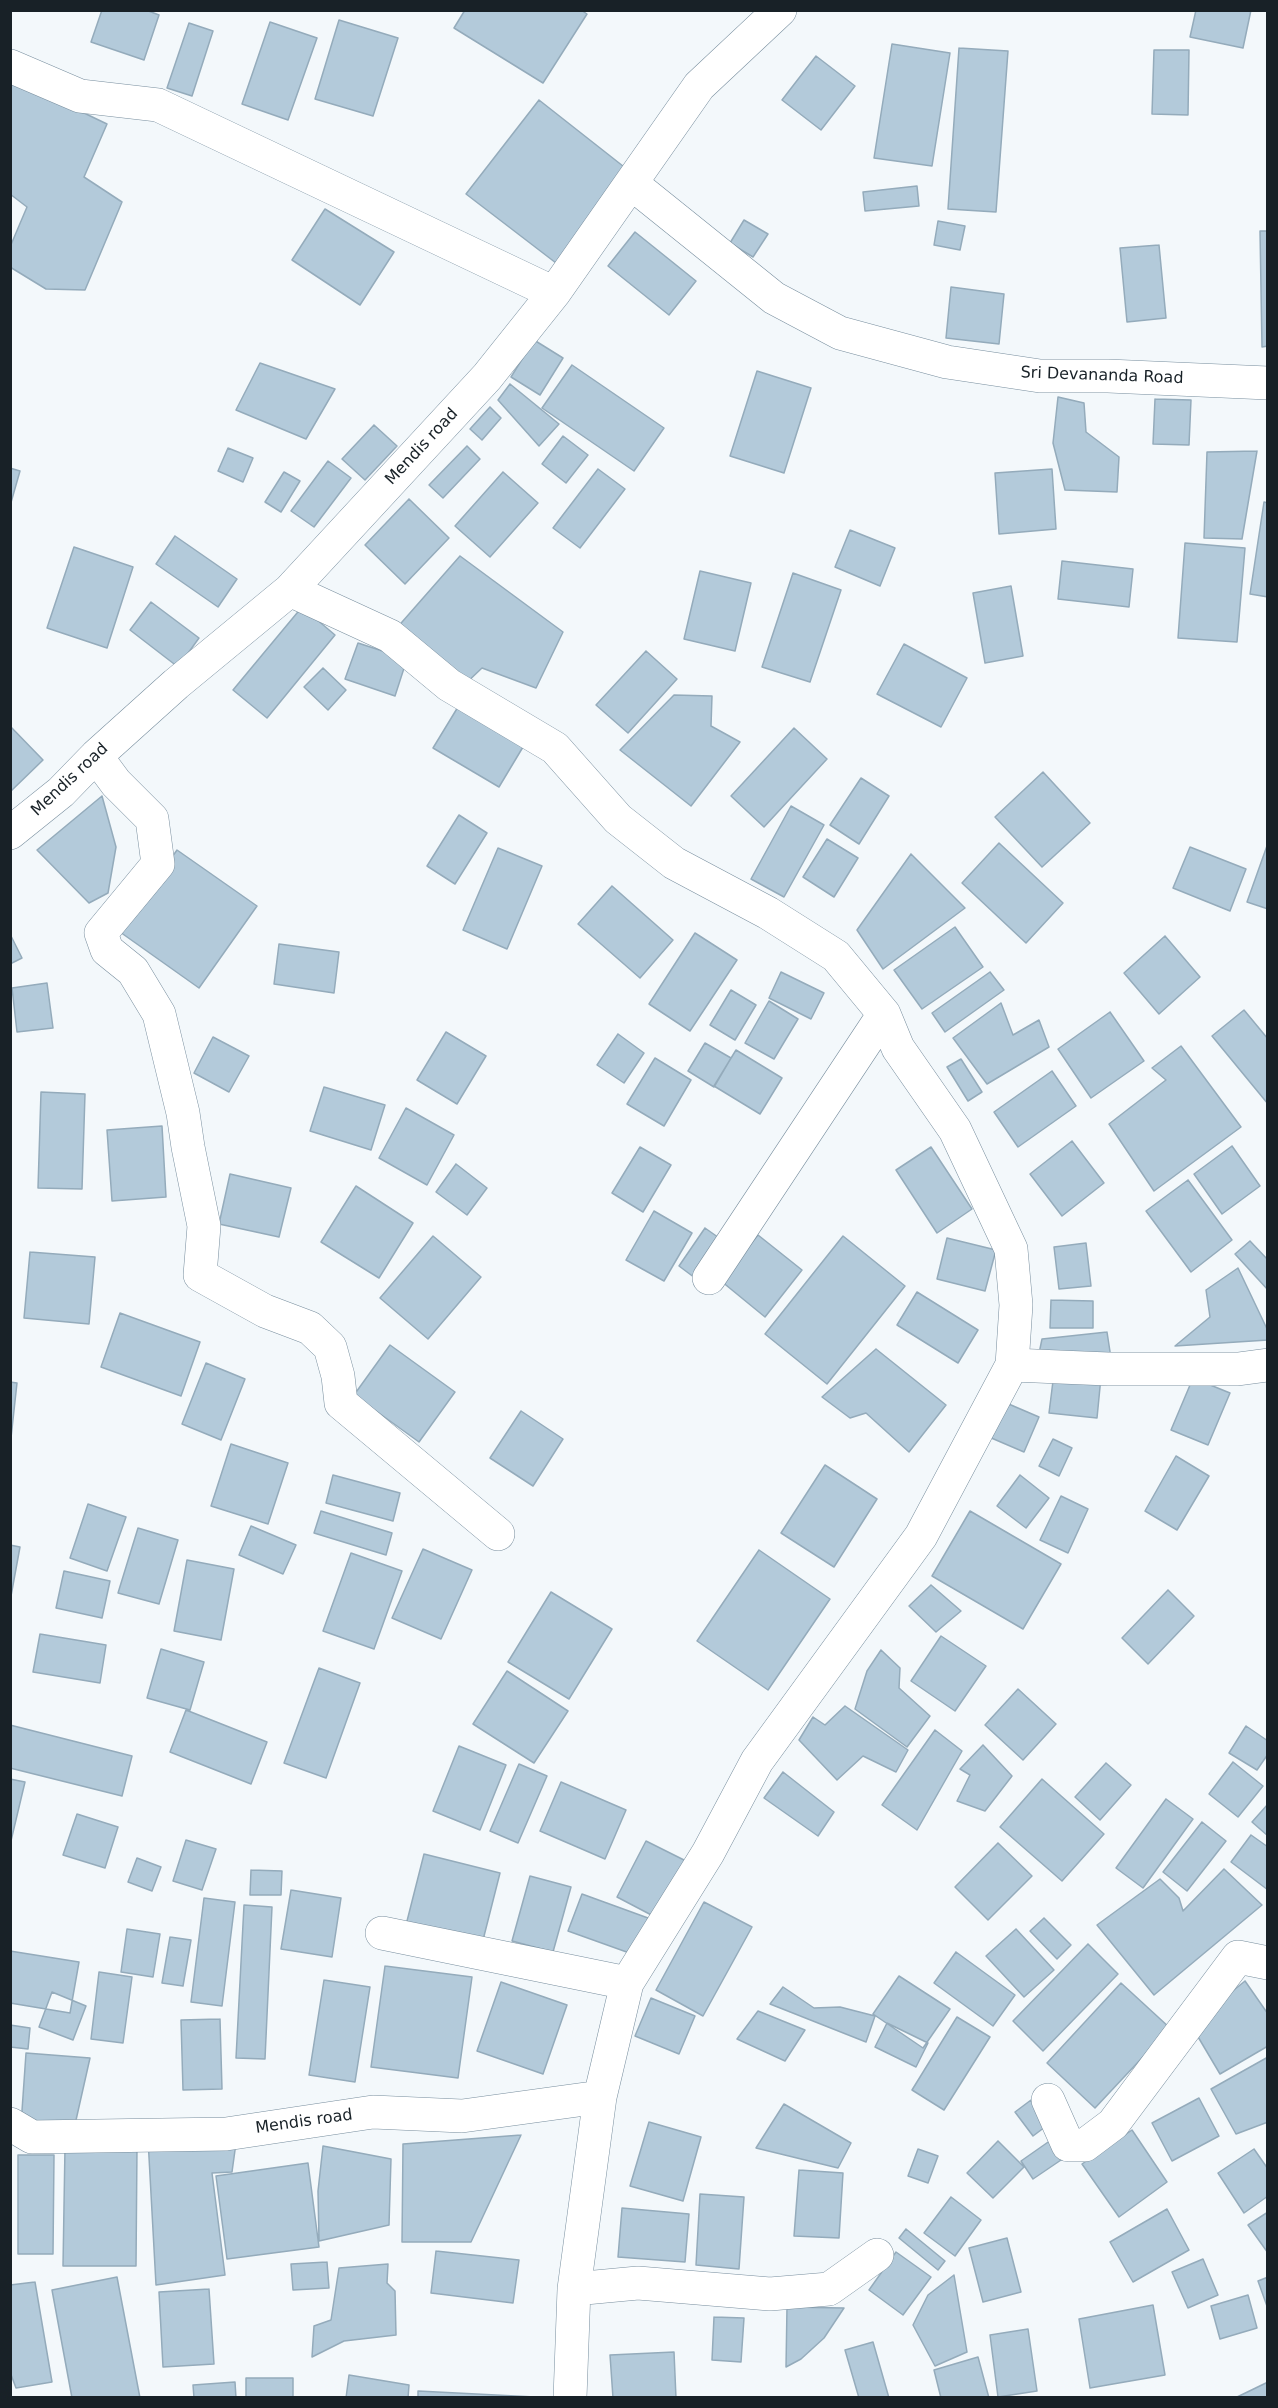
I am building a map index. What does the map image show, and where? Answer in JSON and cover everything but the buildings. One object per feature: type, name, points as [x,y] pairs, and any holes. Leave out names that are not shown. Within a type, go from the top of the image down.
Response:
[{"type":"street","name":"Mendis road","points":[[10,833],[60,792],[96,756],[176,684],[290,590],[487,377],[554,293],[699,86],[780,10]]},
{"type":"street","points":[[10,66],[80,96],[158,105],[554,293]]},
{"type":"street","name":"Sri Devananda Road","points":[[631,183],[774,298],[840,333],[947,362],[1040,376],[1108,376],[1268,383]]},
{"type":"street","points":[[290,590],[390,636],[449,686],[555,748],[618,819],[674,863],[768,914],[836,956],[884,1014],[898,1048],[955,1130],[1011,1249],[1016,1305],[1012,1365],[921,1536],[757,1761],[708,1853],[627,1983],[600,2097],[574,2289],[570,2397]]},
{"type":"street","points":[[96,756],[116,783],[152,819],[158,864],[101,933],[107,950],[133,971],[159,1014],[183,1113],[204,1226],[200,1275],[265,1311],[310,1328],[330,1347],[338,1376],[341,1403],[498,1534]]},
{"type":"street","points":[[709,1278],[884,1014]]},
{"type":"street","points":[[1012,1365],[1108,1369],[1238,1369],[1268,1365]]},
{"type":"street","points":[[382,1933],[627,1983]]},
{"type":"street","points":[[1048,2100],[1068,2145],[1085,2145],[1113,2124],[1238,1957],[1268,1964]]},
{"type":"street","name":"Mendis road","points":[[10,2124],[32,2137],[226,2134],[373,2112],[462,2116],[600,2097]]},
{"type":"street","points":[[574,2289],[638,2283],[771,2294],[829,2289],[877,2255]]}]
